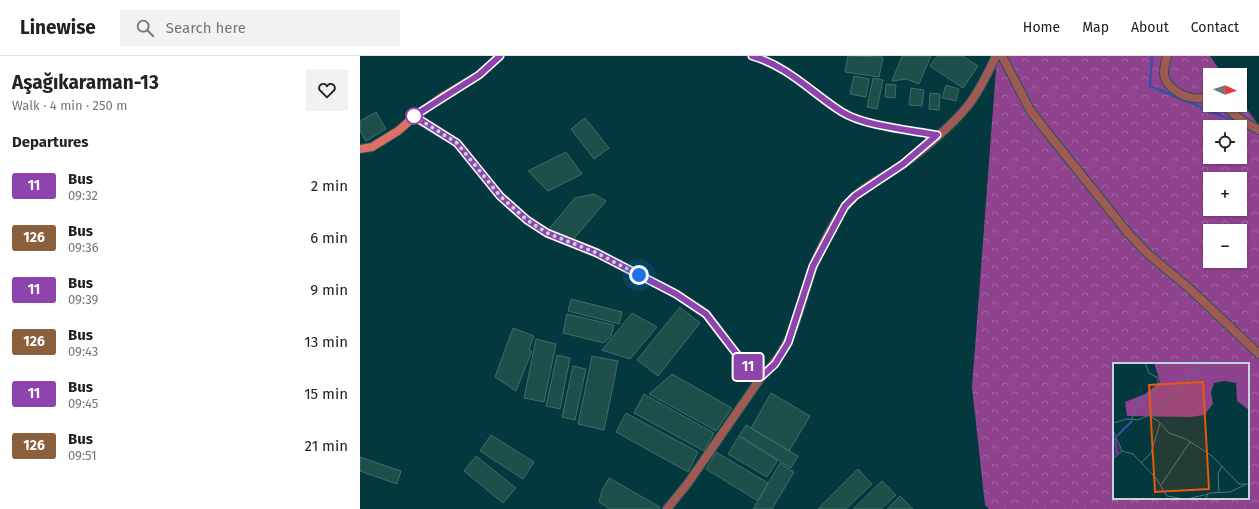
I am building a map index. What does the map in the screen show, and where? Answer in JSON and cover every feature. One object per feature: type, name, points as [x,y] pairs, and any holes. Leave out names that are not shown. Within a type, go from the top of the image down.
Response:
[{"type":"street","points":[[360,149],[372,147],[398,131],[414,116],[479,75],[500,56]]},
{"type":"street","points":[[752,56],[776,64],[842,112],[860,121],[937,135]]},
{"type":"street","points":[[667,509],[688,483],[762,376],[775,364],[788,343],[813,266],[845,206],[855,196],[903,164],[966,108],[996,56]]},
{"type":"street","points":[[1002,56],[1030,110],[1042,127],[1128,233],[1147,253],[1190,289],[1259,354]]},
{"type":"street","points":[[1167,56],[1164,66],[1164,78],[1182,95],[1194,98],[1203,98]]},
{"type":"street","points":[[1232,112],[1244,122],[1259,130]]},
{"type":"street","points":[[414,116],[457,143],[500,196],[527,220],[547,233],[597,253],[676,294],[706,314],[749,370],[762,376]]},
{"type":"green space","points":[[997,56],[1210,56],[1218,68],[1203,68],[1203,112],[1247,112],[1247,109],[1259,126],[1259,509],[989,509],[985,505],[972,387]]},
{"type":"building","points":[[848,56],[883,57],[879,77],[845,72]]},
{"type":"building","points":[[902,56],[931,56],[919,84],[906,79],[892,81]]},
{"type":"building","points":[[937,56],[963,56],[978,66],[963,88],[930,66]]},
{"type":"building","points":[[854,76],[869,79],[866,97],[850,94]]},
{"type":"building","points":[[873,78],[883,80],[877,109],[867,107]]},
{"type":"building","points":[[886,84],[896,85],[895,98],[885,97]]},
{"type":"building","points":[[946,85],[959,89],[956,101],[942,98]]},
{"type":"building","points":[[911,88],[924,90],[922,106],[909,105]]},
{"type":"building","points":[[930,93],[940,94],[939,110],[929,109]]},
{"type":"building","points":[[376,112],[386,129],[366,141],[360,131],[360,121]]},
{"type":"building","points":[[585,118],[609,148],[594,159],[571,129]]},
{"type":"building","points":[[566,152],[582,174],[548,191],[528,171]]},
{"type":"building","points":[[594,194],[606,201],[572,241],[548,230],[575,198]]},
{"type":"building","points":[[571,299],[622,312],[619,324],[568,311]]},
{"type":"building","points":[[680,307],[700,323],[658,376],[637,360]]},
{"type":"building","points":[[632,313],[657,327],[630,359],[602,350]]},
{"type":"building","points":[[567,314],[614,325],[611,336],[604,343],[563,333]]},
{"type":"building","points":[[513,328],[534,336],[529,350],[532,351],[516,391],[495,377]]},
{"type":"building","points":[[536,339],[556,344],[544,402],[524,398]]},
{"type":"building","points":[[557,355],[570,358],[560,409],[546,406]]},
{"type":"building","points":[[592,356],[618,361],[604,430],[578,424]]},
{"type":"building","points":[[573,366],[586,369],[575,420],[562,417]]},
{"type":"building","points":[[672,374],[732,408],[716,431],[649,394]]},
{"type":"building","points":[[771,393],[810,416],[789,451],[751,428]]},
{"type":"building","points":[[644,394],[714,433],[704,451],[634,413]]},
{"type":"building","points":[[626,413],[698,452],[688,472],[616,432]]},
{"type":"building","points":[[746,425],[798,456],[791,468],[739,436]]},
{"type":"building","points":[[491,435],[534,462],[523,479],[480,451]]},
{"type":"building","points":[[739,436],[778,460],[767,477],[728,454]]},
{"type":"building","points":[[716,452],[768,483],[758,501],[706,469]]},
{"type":"building","points":[[476,456],[516,488],[503,503],[464,471]]},
{"type":"building","points":[[360,457],[401,471],[397,484],[360,471]]},
{"type":"building","points":[[780,463],[794,472],[772,509],[753,509]]},
{"type":"building","points":[[858,469],[872,484],[846,509],[818,509]]},
{"type":"building","points":[[609,478],[660,507],[659,509],[610,509],[599,502],[602,490]]},
{"type":"building","points":[[882,481],[896,495],[881,509],[853,509]]},
{"type":"building","points":[[900,496],[913,509],[887,509]]},
{"type":"waterway","points":[[1152,56],[1150,86],[1231,120]]},
{"type":"bus line","name":"11","points":[[500,56],[479,75],[414,116],[457,143],[500,196],[527,220],[547,233],[597,253],[676,294],[706,314],[726,338],[749,370],[762,376],[775,364],[788,343],[798,319],[813,266],[845,206],[871,184],[903,164],[937,135],[860,121],[842,112],[776,64],[752,56]]},
{"type":"route","points":[[414,116],[457,143],[500,196],[527,220],[547,233],[597,253],[639,275]]}]
